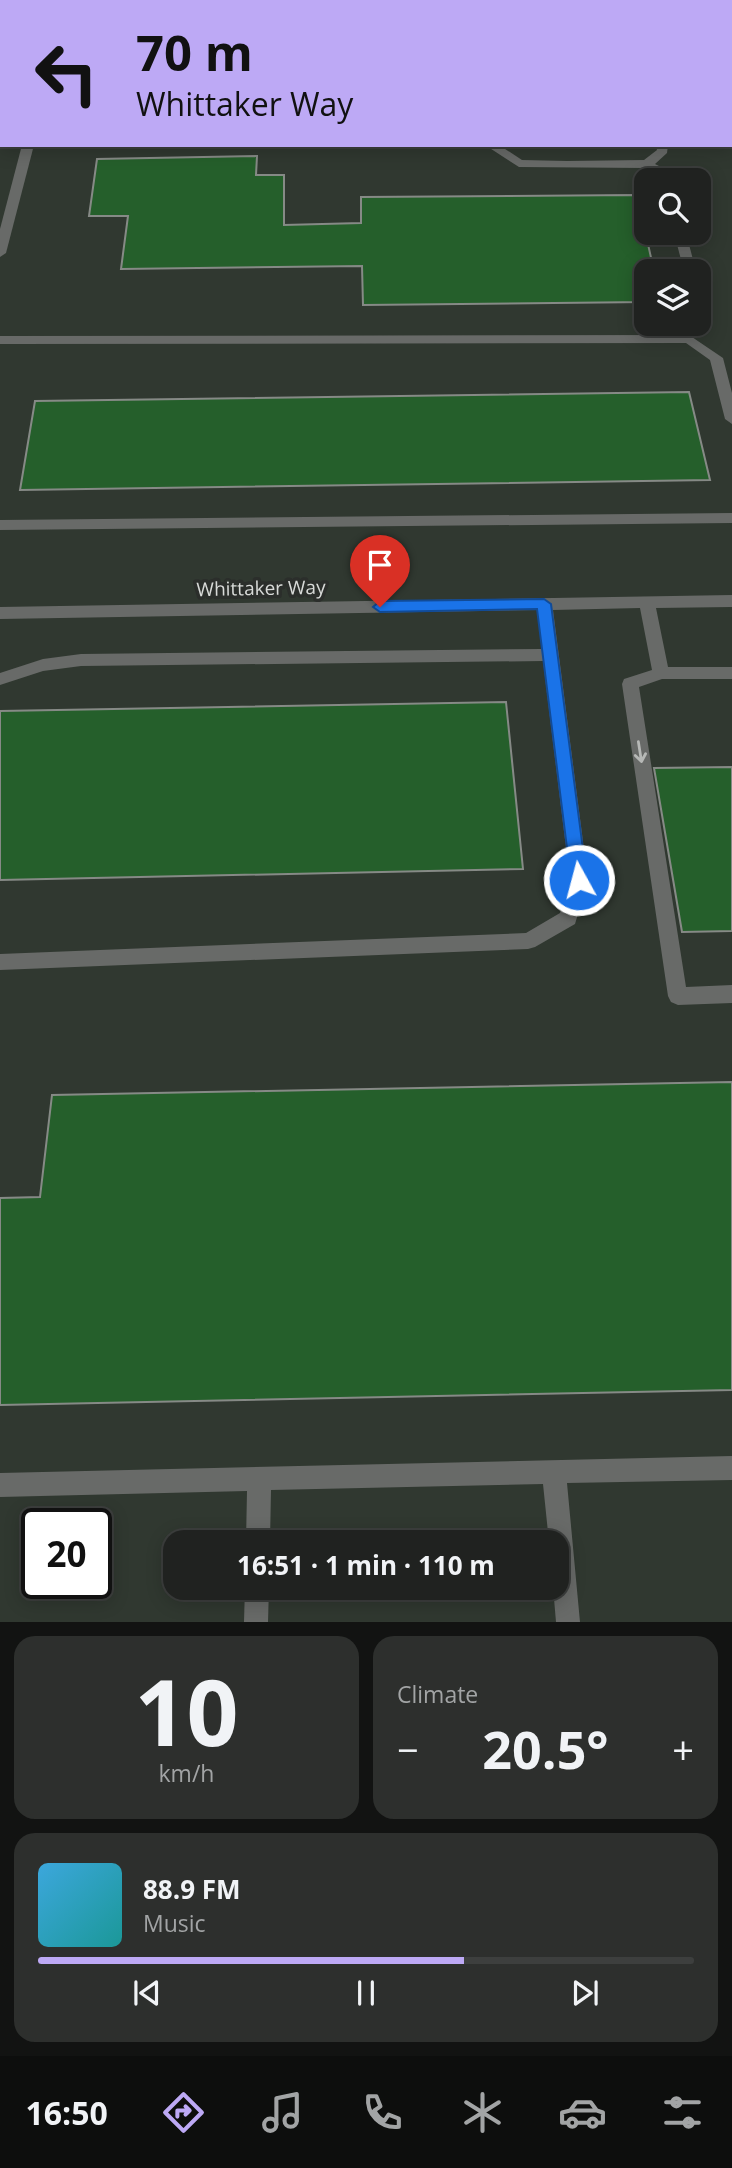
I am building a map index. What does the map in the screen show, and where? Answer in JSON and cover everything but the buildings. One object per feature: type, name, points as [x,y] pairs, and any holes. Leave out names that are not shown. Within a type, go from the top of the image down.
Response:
[{"type":"street","points":[[0,253],[27,147]]},
{"type":"street","points":[[494,147],[519,163],[647,164],[654,168]]},
{"type":"street","points":[[647,164],[663,151],[662,147]]},
{"type":"street","points":[[0,197],[15,196]]},
{"type":"street","points":[[0,340],[689,339],[716,358],[732,419]]},
{"type":"street","points":[[0,525],[732,519]]},
{"type":"street","name":"Whittaker Way","points":[[0,613],[732,601]]},
{"type":"street","points":[[647,603],[661,673]]},
{"type":"street","points":[[0,962],[528,941],[568,918],[579,880],[544,604]]},
{"type":"street","points":[[0,679],[43,665],[81,660],[550,654]]},
{"type":"street","points":[[732,673],[661,673],[630,684],[678,996],[732,994]]},
{"type":"street","points":[[0,1485],[732,1468]]},
{"type":"street","points":[[554,1472],[568,1622]]},
{"type":"street","points":[[258,1530],[259,1479]]},
{"type":"street","points":[[256,1622],[257,1600]]},
{"type":"shaded area","points":[[0,147],[732,147],[732,1622],[0,1622]]},
{"type":"route","points":[[380,607],[544,604],[579,880]]}]
